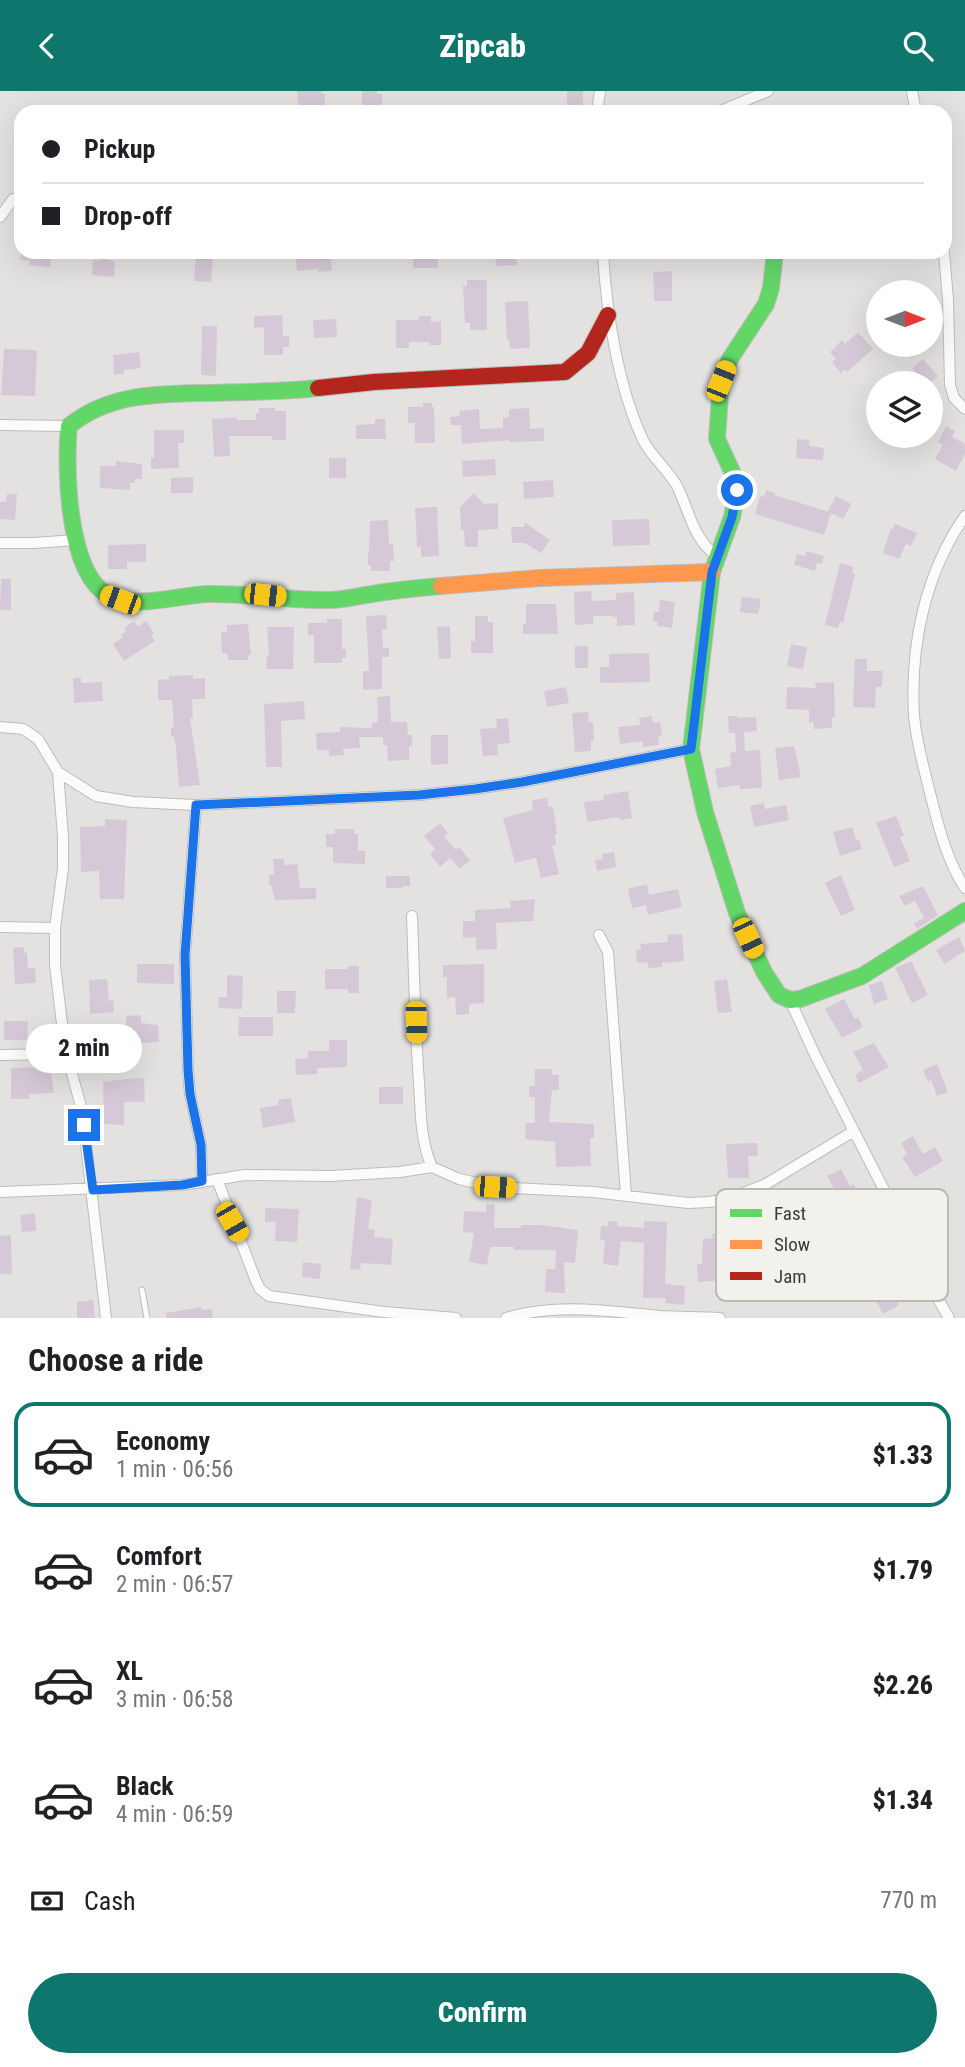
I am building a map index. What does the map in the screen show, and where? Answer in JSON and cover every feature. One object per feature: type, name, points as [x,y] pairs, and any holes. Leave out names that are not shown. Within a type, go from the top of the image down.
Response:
[{"type":"street","points":[[735,105],[768,91]]},
{"type":"street","points":[[0,217],[14,199]]},
{"type":"street","points":[[604,259],[608,315],[619,366],[644,442],[675,482],[697,534],[715,564]]},
{"type":"street","points":[[774,259],[766,305],[730,359],[721,381],[718,439],[727,464],[736,478],[737,490],[732,517],[715,564],[691,749],[705,812],[737,913],[764,972],[779,995],[790,1000],[800,999],[862,976],[965,911]]},
{"type":"street","points":[[945,259],[950,385],[954,398],[965,409]]},
{"type":"street","points":[[608,315],[593,349],[580,363],[565,372],[374,382],[298,390],[148,394],[124,397],[76,419],[69,426],[66,476],[76,540],[95,586],[105,595],[120,600],[206,594],[336,600],[439,585],[640,573],[715,564]]},
{"type":"street","points":[[0,425],[69,426]]},
{"type":"street","points":[[965,516],[937,565],[924,609],[914,670],[915,717],[928,784],[944,842],[965,888]]},
{"type":"street","points":[[0,543],[76,540]]},
{"type":"street","points":[[0,727],[23,729],[38,739],[58,772],[96,796],[114,800],[196,805],[419,795],[475,789],[691,749]]},
{"type":"street","points":[[58,772],[63,857],[55,928],[55,965],[66,1053],[82,1110],[106,1318]]},
{"type":"street","points":[[196,805],[185,955],[188,1070],[190,1094],[201,1145],[202,1181]]},
{"type":"street","points":[[412,916],[422,1135],[424,1150],[432,1167]]},
{"type":"street","points":[[0,927],[55,928]]},
{"type":"street","points":[[599,935],[608,952],[626,1195]]},
{"type":"street","points":[[790,1000],[884,1189]]},
{"type":"street","points":[[0,1055],[66,1053]]},
{"type":"street","points":[[753,1189],[854,1131]]},
{"type":"street","points":[[0,1192],[182,1185],[245,1175],[330,1176],[401,1172],[432,1167],[459,1179],[495,1187],[626,1195],[688,1203],[716,1200]]},
{"type":"street","points":[[217,1179],[256,1281],[260,1289],[269,1296],[384,1312],[456,1318]]},
{"type":"street","points":[[939,1301],[949,1318]]},
{"type":"street","points":[[506,1318],[528,1312],[581,1308],[720,1318]]},
{"type":"lane","points":[[142,1290],[147,1318]]},
{"type":"building","points":[[297,91],[321,91],[325,94],[325,105],[298,105]]},
{"type":"building","points":[[362,91],[377,91],[377,94],[382,94],[382,105],[362,105]]},
{"type":"building","points":[[567,91],[583,91],[583,105],[567,105]]},
{"type":"building","points":[[51,259],[50,267],[29,265],[30,261],[20,260]]},
{"type":"building","points":[[104,259],[115,262],[114,277],[92,275],[93,260]]},
{"type":"building","points":[[196,259],[213,259],[211,282],[194,281]]},
{"type":"building","points":[[296,259],[331,259],[332,271],[297,271]]},
{"type":"building","points":[[413,259],[438,259],[438,268],[413,268]]},
{"type":"building","points":[[496,259],[517,259],[517,265],[496,266]]},
{"type":"building","points":[[672,271],[672,301],[654,301],[653,272]]},
{"type":"building","points":[[467,280],[487,280],[487,330],[470,330],[470,323],[465,323],[463,286],[467,286]]},
{"type":"building","points":[[528,301],[530,348],[510,349],[505,302]]},
{"type":"building","points":[[282,315],[283,336],[289,336],[289,347],[283,347],[283,355],[264,355],[264,327],[254,328],[254,316]]},
{"type":"building","points":[[419,316],[431,316],[431,322],[441,321],[441,345],[409,342],[409,348],[396,348],[396,320],[419,320]]},
{"type":"building","points":[[336,319],[337,337],[314,338],[313,320]]},
{"type":"building","points":[[202,326],[217,326],[216,376],[201,375]]},
{"type":"building","points":[[858,332],[866,341],[866,355],[847,372],[845,369],[841,373],[832,362],[836,359],[830,352],[842,340],[845,344]]},
{"type":"building","points":[[4,349],[37,350],[35,396],[1,395]]},
{"type":"building","points":[[139,352],[141,368],[124,370],[124,374],[114,375],[113,355]]},
{"type":"building","points":[[923,359],[934,371],[915,371],[912,368]]},
{"type":"building","points":[[423,403],[432,403],[434,407],[435,443],[415,443],[415,423],[408,423],[408,407],[423,407]]},
{"type":"building","points":[[259,408],[286,411],[286,440],[272,440],[272,436],[229,436],[230,456],[214,457],[212,419],[237,417],[237,420],[256,420]]},
{"type":"building","points":[[529,408],[530,429],[544,428],[544,441],[510,440],[462,444],[461,425],[451,425],[450,417],[460,416],[459,411],[479,409],[480,429],[503,428],[503,418],[509,417],[509,409]]},
{"type":"building","points":[[375,419],[385,419],[386,439],[356,439],[356,425],[375,424]]},
{"type":"building","points":[[946,426],[955,431],[952,437],[965,444],[965,454],[956,471],[935,459],[943,448],[943,432]]},
{"type":"building","points":[[154,430],[184,430],[184,443],[178,443],[179,468],[151,469],[151,458],[154,458]]},
{"type":"building","points":[[797,439],[809,440],[809,446],[824,448],[823,460],[796,458]]},
{"type":"building","points":[[329,458],[346,458],[346,478],[329,478]]},
{"type":"building","points":[[495,459],[496,475],[463,477],[462,461]]},
{"type":"building","points":[[116,461],[142,464],[142,479],[135,479],[135,483],[130,483],[130,490],[100,488],[100,466],[116,466]]},
{"type":"building","points":[[193,477],[193,493],[171,493],[171,478]]},
{"type":"building","points":[[553,480],[554,497],[524,499],[523,482]]},
{"type":"building","points":[[766,490],[775,493],[774,495],[830,512],[828,511],[836,496],[851,504],[843,519],[831,513],[824,535],[755,514],[760,496],[764,497]]},
{"type":"building","points":[[474,493],[484,504],[498,503],[498,529],[478,530],[478,547],[465,547],[460,507]]},
{"type":"building","points":[[7,494],[17,494],[15,520],[0,519],[0,502],[6,502]]},
{"type":"building","points":[[437,507],[439,556],[421,557],[421,547],[417,547],[415,508]]},
{"type":"building","points":[[649,519],[650,545],[613,546],[612,520]]},
{"type":"building","points":[[388,520],[389,544],[393,544],[394,561],[390,561],[390,571],[371,571],[371,565],[368,565],[370,521]]},
{"type":"building","points":[[524,522],[550,540],[541,553],[525,543],[512,543],[511,527],[525,527]]},
{"type":"building","points":[[895,524],[917,533],[911,546],[906,544],[899,559],[883,553],[891,528],[893,529]]},
{"type":"building","points":[[146,544],[146,562],[127,562],[127,569],[108,569],[108,545]]},
{"type":"building","points":[[806,551],[824,556],[822,564],[817,563],[815,571],[794,565],[797,554],[805,556]]},
{"type":"building","points":[[840,563],[853,567],[852,573],[855,574],[843,623],[840,622],[838,628],[825,625]]},
{"type":"building","points":[[1,579],[11,579],[11,610],[0,610]]},
{"type":"building","points":[[591,591],[592,600],[595,601],[616,600],[616,593],[634,592],[635,625],[617,626],[617,618],[593,616],[593,624],[575,625],[574,592]]},
{"type":"building","points":[[742,597],[761,599],[758,614],[740,612]]},
{"type":"building","points":[[660,600],[675,602],[672,628],[657,626],[658,622],[653,621],[654,612],[659,612]]},
{"type":"building","points":[[526,604],[556,604],[558,634],[523,634]]},
{"type":"building","points":[[386,615],[387,629],[382,629],[383,648],[389,648],[389,657],[382,657],[382,689],[363,690],[363,671],[369,671],[366,616]]},
{"type":"building","points":[[475,616],[488,616],[488,622],[493,622],[493,653],[471,653],[471,641],[475,641]]},
{"type":"building","points":[[327,619],[342,619],[342,649],[346,649],[346,658],[342,658],[342,663],[314,663],[314,635],[308,635],[308,623],[327,623]]},
{"type":"building","points":[[134,621],[138,627],[146,621],[154,633],[151,635],[155,641],[124,661],[113,644],[123,637],[121,635],[126,632],[124,628]]},
{"type":"building","points":[[248,624],[251,655],[248,655],[248,660],[228,660],[227,653],[222,653],[221,632],[227,632],[227,625]]},
{"type":"building","points":[[450,626],[451,658],[439,659],[437,627]]},
{"type":"building","points":[[267,627],[294,627],[293,669],[266,669],[269,656]]},
{"type":"building","points":[[791,644],[807,647],[803,669],[787,666]]},
{"type":"building","points":[[575,646],[588,646],[588,668],[575,668]]},
{"type":"building","points":[[649,653],[650,682],[600,683],[600,667],[609,667],[609,654]]},
{"type":"building","points":[[855,659],[867,659],[867,671],[883,671],[882,687],[876,687],[875,708],[853,707]]},
{"type":"building","points":[[193,675],[193,679],[205,678],[205,699],[192,699],[193,718],[190,718],[200,785],[179,787],[176,748],[174,736],[171,736],[171,728],[174,727],[172,700],[158,700],[158,680],[169,679],[169,676]]},
{"type":"building","points":[[73,678],[81,678],[81,683],[102,682],[103,701],[74,703]]},
{"type":"building","points":[[834,682],[835,717],[832,717],[832,728],[814,729],[813,722],[809,723],[809,710],[786,709],[787,687],[816,688],[815,683]]},
{"type":"building","points":[[566,687],[569,703],[547,707],[544,691]]},
{"type":"building","points":[[390,696],[391,722],[407,722],[408,735],[412,735],[409,760],[388,761],[387,745],[383,745],[383,737],[359,737],[360,748],[343,749],[344,755],[329,756],[329,750],[317,750],[316,733],[340,732],[340,727],[372,728],[372,723],[378,722],[377,697]]},
{"type":"building","points":[[304,701],[305,719],[281,721],[282,767],[266,767],[264,704]]},
{"type":"building","points":[[588,712],[589,722],[593,722],[594,740],[591,741],[591,751],[575,752],[572,713]]},
{"type":"building","points":[[652,716],[653,723],[660,722],[662,735],[658,736],[659,745],[643,747],[643,741],[620,744],[618,727],[640,725],[639,718]]},
{"type":"building","points":[[728,716],[756,717],[757,731],[744,732],[745,751],[760,750],[762,788],[740,789],[740,785],[718,788],[715,769],[731,766],[730,753],[736,752],[735,733],[729,733]]},
{"type":"building","points":[[508,718],[510,743],[497,744],[498,755],[483,756],[480,729],[497,728],[496,719]]},
{"type":"building","points":[[431,735],[448,735],[448,764],[431,765]]},
{"type":"building","points":[[794,746],[801,777],[779,780],[775,748]]},
{"type":"building","points":[[628,791],[632,818],[620,820],[619,817],[587,822],[584,802],[604,800],[603,795]]},
{"type":"building","points":[[547,798],[549,807],[553,807],[557,834],[556,845],[552,845],[559,874],[541,878],[536,858],[515,863],[503,818],[533,810],[532,800]]},
{"type":"building","points":[[764,803],[765,809],[786,805],[789,820],[754,827],[750,806]]},
{"type":"building","points":[[896,816],[904,836],[900,837],[910,861],[894,867],[876,823]]},
{"type":"building","points":[[105,819],[127,820],[124,899],[100,899],[99,871],[81,872],[80,827],[105,826]]},
{"type":"building","points":[[440,823],[448,833],[444,836],[456,850],[459,847],[470,860],[460,869],[450,858],[440,867],[430,854],[435,849],[424,836]]},
{"type":"building","points":[[852,827],[862,849],[840,856],[833,832]]},
{"type":"building","points":[[335,829],[354,829],[354,834],[358,834],[358,851],[365,851],[365,864],[333,863],[333,847],[326,847],[326,834],[335,834]]},
{"type":"building","points":[[614,852],[616,867],[597,871],[595,860],[603,859],[602,854]]},
{"type":"building","points":[[273,859],[284,859],[284,865],[297,864],[300,888],[316,888],[316,899],[275,900],[269,885],[269,875],[274,875]]},
{"type":"building","points":[[841,875],[855,910],[841,916],[825,883]]},
{"type":"building","points":[[386,876],[410,876],[410,886],[386,888]]},
{"type":"building","points":[[647,884],[649,895],[678,889],[682,907],[648,915],[646,905],[632,908],[628,889]]},
{"type":"building","points":[[923,886],[938,915],[917,929],[914,923],[924,918],[915,901],[905,906],[899,896]]},
{"type":"building","points":[[535,899],[533,921],[496,923],[497,949],[476,950],[476,937],[463,938],[463,921],[475,921],[475,910],[511,908],[510,901]]},
{"type":"building","points":[[682,934],[684,961],[662,963],[662,967],[648,968],[648,962],[637,963],[636,950],[641,950],[640,944],[668,942],[667,935]]},
{"type":"building","points":[[959,937],[965,951],[944,964],[936,950]]},
{"type":"building","points":[[24,947],[28,968],[35,968],[36,983],[15,984],[13,948]]},
{"type":"building","points":[[911,961],[928,995],[912,1003],[895,968]]},
{"type":"building","points":[[137,964],[174,964],[174,984],[137,983]]},
{"type":"building","points":[[484,964],[484,1003],[469,1004],[469,1014],[456,1015],[455,997],[447,998],[447,977],[443,977],[443,965]]},
{"type":"building","points":[[348,966],[359,966],[359,993],[348,993],[348,989],[325,989],[325,969],[348,969]]},
{"type":"building","points":[[227,975],[243,976],[242,1009],[218,1008],[219,997],[227,997]]},
{"type":"building","points":[[107,979],[109,1001],[113,1000],[114,1012],[90,1014],[89,980]]},
{"type":"building","points":[[727,979],[732,1012],[718,1013],[714,981]]},
{"type":"building","points":[[882,981],[888,999],[874,1004],[869,985]]},
{"type":"building","points":[[277,991],[296,991],[295,1013],[277,1013]]},
{"type":"building","points":[[844,999],[855,1019],[858,1017],[863,1027],[842,1038],[825,1009]]},
{"type":"building","points":[[141,1015],[141,1023],[158,1025],[159,1042],[127,1044],[126,1016]]},
{"type":"building","points":[[239,1017],[273,1017],[273,1036],[238,1036]]},
{"type":"building","points":[[4,1021],[28,1021],[27,1040],[4,1040]]},
{"type":"building","points":[[329,1040],[347,1040],[347,1067],[317,1068],[317,1074],[296,1075],[295,1059],[308,1058],[308,1051],[329,1051]]},
{"type":"building","points":[[874,1043],[889,1067],[859,1083],[855,1075],[863,1070],[853,1052]]},
{"type":"building","points":[[937,1064],[948,1092],[937,1096],[931,1080],[928,1082],[923,1070]]},
{"type":"building","points":[[50,1067],[54,1093],[29,1094],[29,1099],[11,1099],[11,1068]]},
{"type":"building","points":[[535,1069],[552,1069],[552,1075],[559,1075],[559,1090],[552,1090],[549,1122],[594,1124],[594,1138],[590,1138],[591,1166],[556,1167],[555,1142],[525,1139],[526,1123],[535,1123],[535,1097],[529,1097],[529,1086],[535,1086]]},
{"type":"building","points":[[144,1078],[145,1102],[124,1102],[124,1125],[104,1124],[103,1082]]},
{"type":"building","points":[[379,1087],[403,1087],[403,1104],[379,1104]]},
{"type":"building","points":[[291,1098],[295,1122],[263,1128],[260,1108],[279,1105],[278,1100]]},
{"type":"building","points":[[913,1136],[923,1154],[935,1147],[943,1161],[915,1177],[902,1157],[907,1154],[901,1143]]},
{"type":"building","points":[[757,1143],[758,1156],[748,1156],[749,1178],[728,1178],[726,1144]]},
{"type":"building","points":[[841,1169],[850,1186],[853,1184],[856,1189],[834,1189],[827,1176]]},
{"type":"building","points":[[357,1197],[372,1200],[368,1229],[375,1230],[374,1237],[393,1239],[391,1265],[361,1263],[360,1270],[350,1269]]},
{"type":"building","points":[[486,1204],[495,1204],[494,1228],[541,1225],[578,1230],[575,1263],[564,1262],[565,1293],[545,1292],[546,1269],[555,1269],[556,1250],[490,1247],[487,1265],[469,1262],[474,1233],[463,1232],[464,1211],[486,1212]]},
{"type":"building","points":[[265,1208],[299,1209],[297,1242],[275,1241],[276,1222],[265,1222]]},
{"type":"building","points":[[35,1213],[36,1231],[22,1232],[20,1215]]},
{"type":"building","points":[[608,1221],[618,1222],[617,1226],[644,1228],[644,1221],[667,1222],[665,1284],[685,1286],[684,1305],[665,1303],[666,1298],[643,1298],[644,1243],[621,1241],[618,1266],[603,1264],[605,1240],[600,1240],[601,1226],[608,1226]]},
{"type":"building","points":[[712,1234],[716,1234],[716,1281],[698,1282],[697,1264],[702,1264],[703,1239],[713,1238]]},
{"type":"building","points":[[11,1235],[12,1274],[0,1274],[0,1236]]},
{"type":"building","points":[[303,1262],[321,1264],[320,1279],[302,1277]]},
{"type":"building","points":[[93,1300],[95,1318],[77,1318],[77,1302]]},
{"type":"building","points":[[876,1301],[897,1301],[899,1305],[883,1314]]},
{"type":"building","points":[[201,1307],[201,1310],[212,1309],[213,1318],[166,1318],[166,1313]]},
{"type":"traffic: fast","points":[[774,259],[766,304],[730,359],[721,381],[717,439],[735,478],[737,490],[732,517],[712,572],[691,749],[705,812],[737,913],[764,972],[779,995],[790,1000],[800,999],[862,976],[965,911]]},
{"type":"traffic: fast","points":[[318,388],[150,395],[100,407],[69,426],[68,467],[72,518],[84,565],[94,583],[108,595],[143,602],[208,594],[335,600],[441,586]]},
{"type":"traffic: slow","points":[[441,586],[540,578],[712,572]]},
{"type":"traffic: jam","points":[[318,388],[374,382],[565,372],[588,353],[608,315]]},
{"type":"route","points":[[84,1125],[93,1190],[182,1185],[202,1181],[201,1145],[190,1094],[188,1070],[185,955],[196,805],[419,795],[475,789],[691,749],[712,572],[732,517],[737,490]]}]
